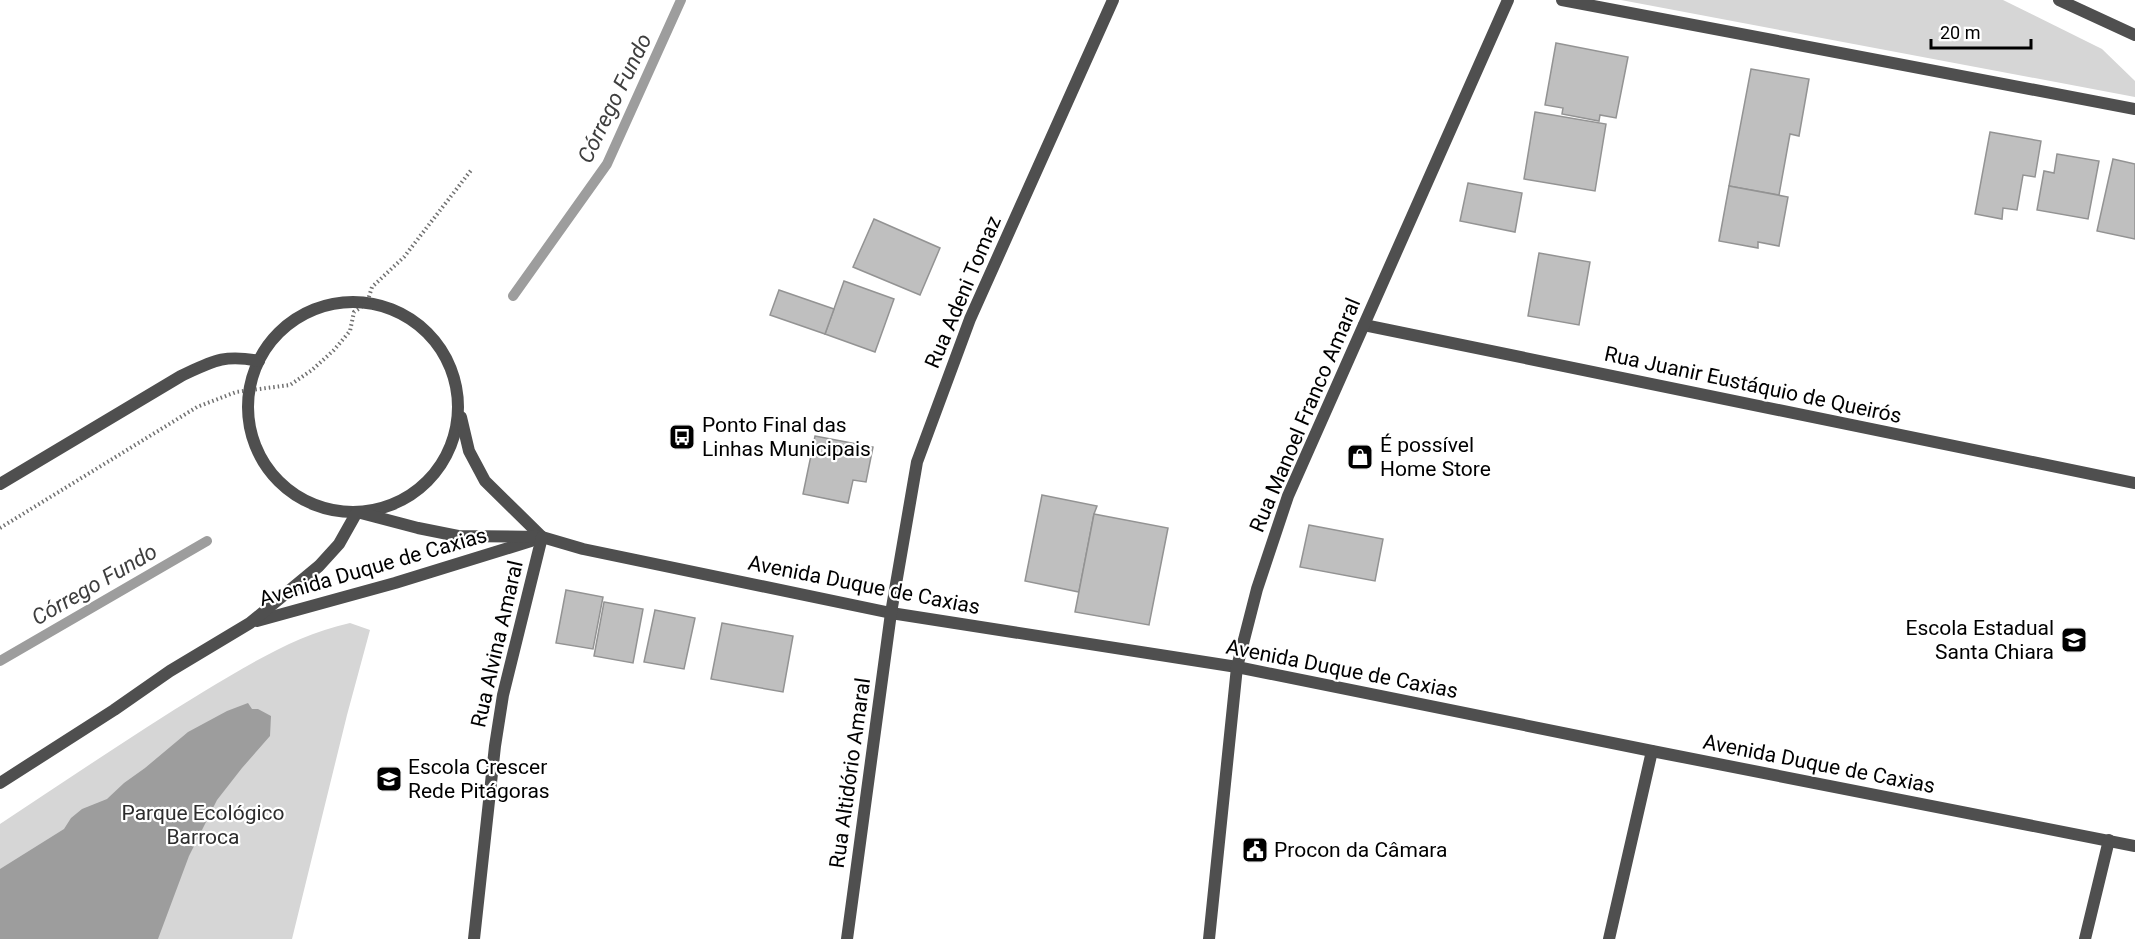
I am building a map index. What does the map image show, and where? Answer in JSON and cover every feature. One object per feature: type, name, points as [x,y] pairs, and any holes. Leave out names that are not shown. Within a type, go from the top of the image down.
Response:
[{"type":"street","name":"Rua Adeni Tomaz","points":[[891,613],[917,462],[970,319],[1113,0]]},
{"type":"street","name":"Rua Manoel Franco Amaral","points":[[1209,939],[1237,667],[1257,589],[1288,495],[1508,0]]},
{"type":"street","points":[[1562,0],[2135,109]]},
{"type":"street","points":[[2059,0],[2135,35]]},
{"type":"street","points":[[355,302],[386,308],[403,315],[433,338],[452,371],[459,409],[451,447],[429,480],[414,493],[397,503],[357,512],[336,511],[316,506],[290,490],[268,469],[257,451],[248,411],[249,391],[259,361],[283,330],[316,309],[355,302]]},
{"type":"street","name":"Rua Juanir Eustáquio de Queirós","points":[[1364,325],[2135,483]]},
{"type":"street","points":[[0,484],[181,376],[212,362],[237,357],[259,361]]},
{"type":"street","name":"Avenida Duque de Caxias","points":[[459,409],[469,451],[485,481],[542,537]]},
{"type":"street","name":"Avenida Duque de Caxias","points":[[0,783],[178,666],[250,623],[319,566],[339,544],[357,512],[458,536],[542,537],[583,549],[891,613],[1237,667],[1652,752],[2135,846]]},
{"type":"street","name":"Avenida Duque de Caxias","points":[[250,623],[395,583],[542,537]]},
{"type":"street","name":"Rua Alvina Amaral","points":[[474,939],[495,746],[503,695],[542,537]]},
{"type":"street","name":"Rua Altidório Amaral","points":[[847,939],[891,613]]},
{"type":"street","points":[[1609,939],[1652,752]]},
{"type":"street","points":[[2085,939],[2109,840]]},
{"type":"green space","points":[[1621,0],[2003,0],[2102,49],[2135,81],[2135,97]]},
{"type":"green space","name":"Parque Ecológico Barroca","points":[[350,623],[370,630],[292,939],[0,939],[0,824],[152,724],[238,671],[292,643]]},
{"type":"shaded area","points":[[248,703],[252,709],[258,709],[271,716],[270,736],[217,800],[189,856],[158,939],[0,939],[0,869],[64,829],[71,818],[82,809],[107,799],[188,732],[227,711]]},
{"type":"building","points":[[1556,43],[1628,57],[1616,118],[1600,115],[1599,121],[1562,114],[1563,108],[1545,105]]},
{"type":"building","points":[[1751,69],[1809,79],[1799,136],[1790,134],[1779,195],[1729,186]]},
{"type":"building","points":[[1535,112],[1606,124],[1595,191],[1524,179]]},
{"type":"building","points":[[1990,132],[2041,141],[2035,177],[2023,175],[2017,210],[2003,208],[2002,219],[1975,214]]},
{"type":"building","points":[[2057,154],[2099,161],[2088,219],[2037,210],[2044,171],[2054,173]]},
{"type":"building","points":[[2113,159],[2135,164],[2135,239],[2097,231]]},
{"type":"building","points":[[1468,183],[1522,193],[1515,232],[1460,221]]},
{"type":"building","points":[[1729,186],[1788,197],[1779,246],[1758,242],[1758,248],[1719,241]]},
{"type":"building","points":[[874,219],[940,248],[920,295],[853,267]]},
{"type":"building","points":[[1539,253],[1590,262],[1579,325],[1528,316]]},
{"type":"building","points":[[844,281],[894,299],[875,352],[825,334]]},
{"type":"building","points":[[779,290],[834,309],[825,334],[770,315]]},
{"type":"building","points":[[815,436],[873,447],[866,482],[853,480],[848,503],[803,494]]},
{"type":"building","points":[[1042,495],[1097,506],[1079,592],[1025,581]]},
{"type":"building","points":[[1094,514],[1168,528],[1149,625],[1075,612]]},
{"type":"building","points":[[1309,525],[1383,539],[1375,581],[1300,567]]},
{"type":"building","points":[[566,590],[603,597],[593,649],[556,643]]},
{"type":"building","points":[[604,602],[643,609],[633,663],[594,656]]},
{"type":"building","points":[[655,610],[695,618],[684,669],[644,662]]},
{"type":"building","points":[[722,623],[793,636],[783,692],[711,679]]},
{"type":"waterway","name":"Córrego Fundo","points":[[513,296],[607,164],[681,0]]},
{"type":"waterway","name":"Córrego Fundo","points":[[0,661],[207,541]]},
{"type":"place","name":"Ponto Final das Linhas Municipais","points":[[682,437]]},
{"type":"place","name":"É possível Home Store","points":[[1360,457]]},
{"type":"place","name":"Escola Estadual Santa Chiara","points":[[2074,640]]},
{"type":"place","name":"Escola Crescer Rede Pitágoras","points":[[389,779]]},
{"type":"place","name":"Procon da Câmara","points":[[1255,850]]}]
